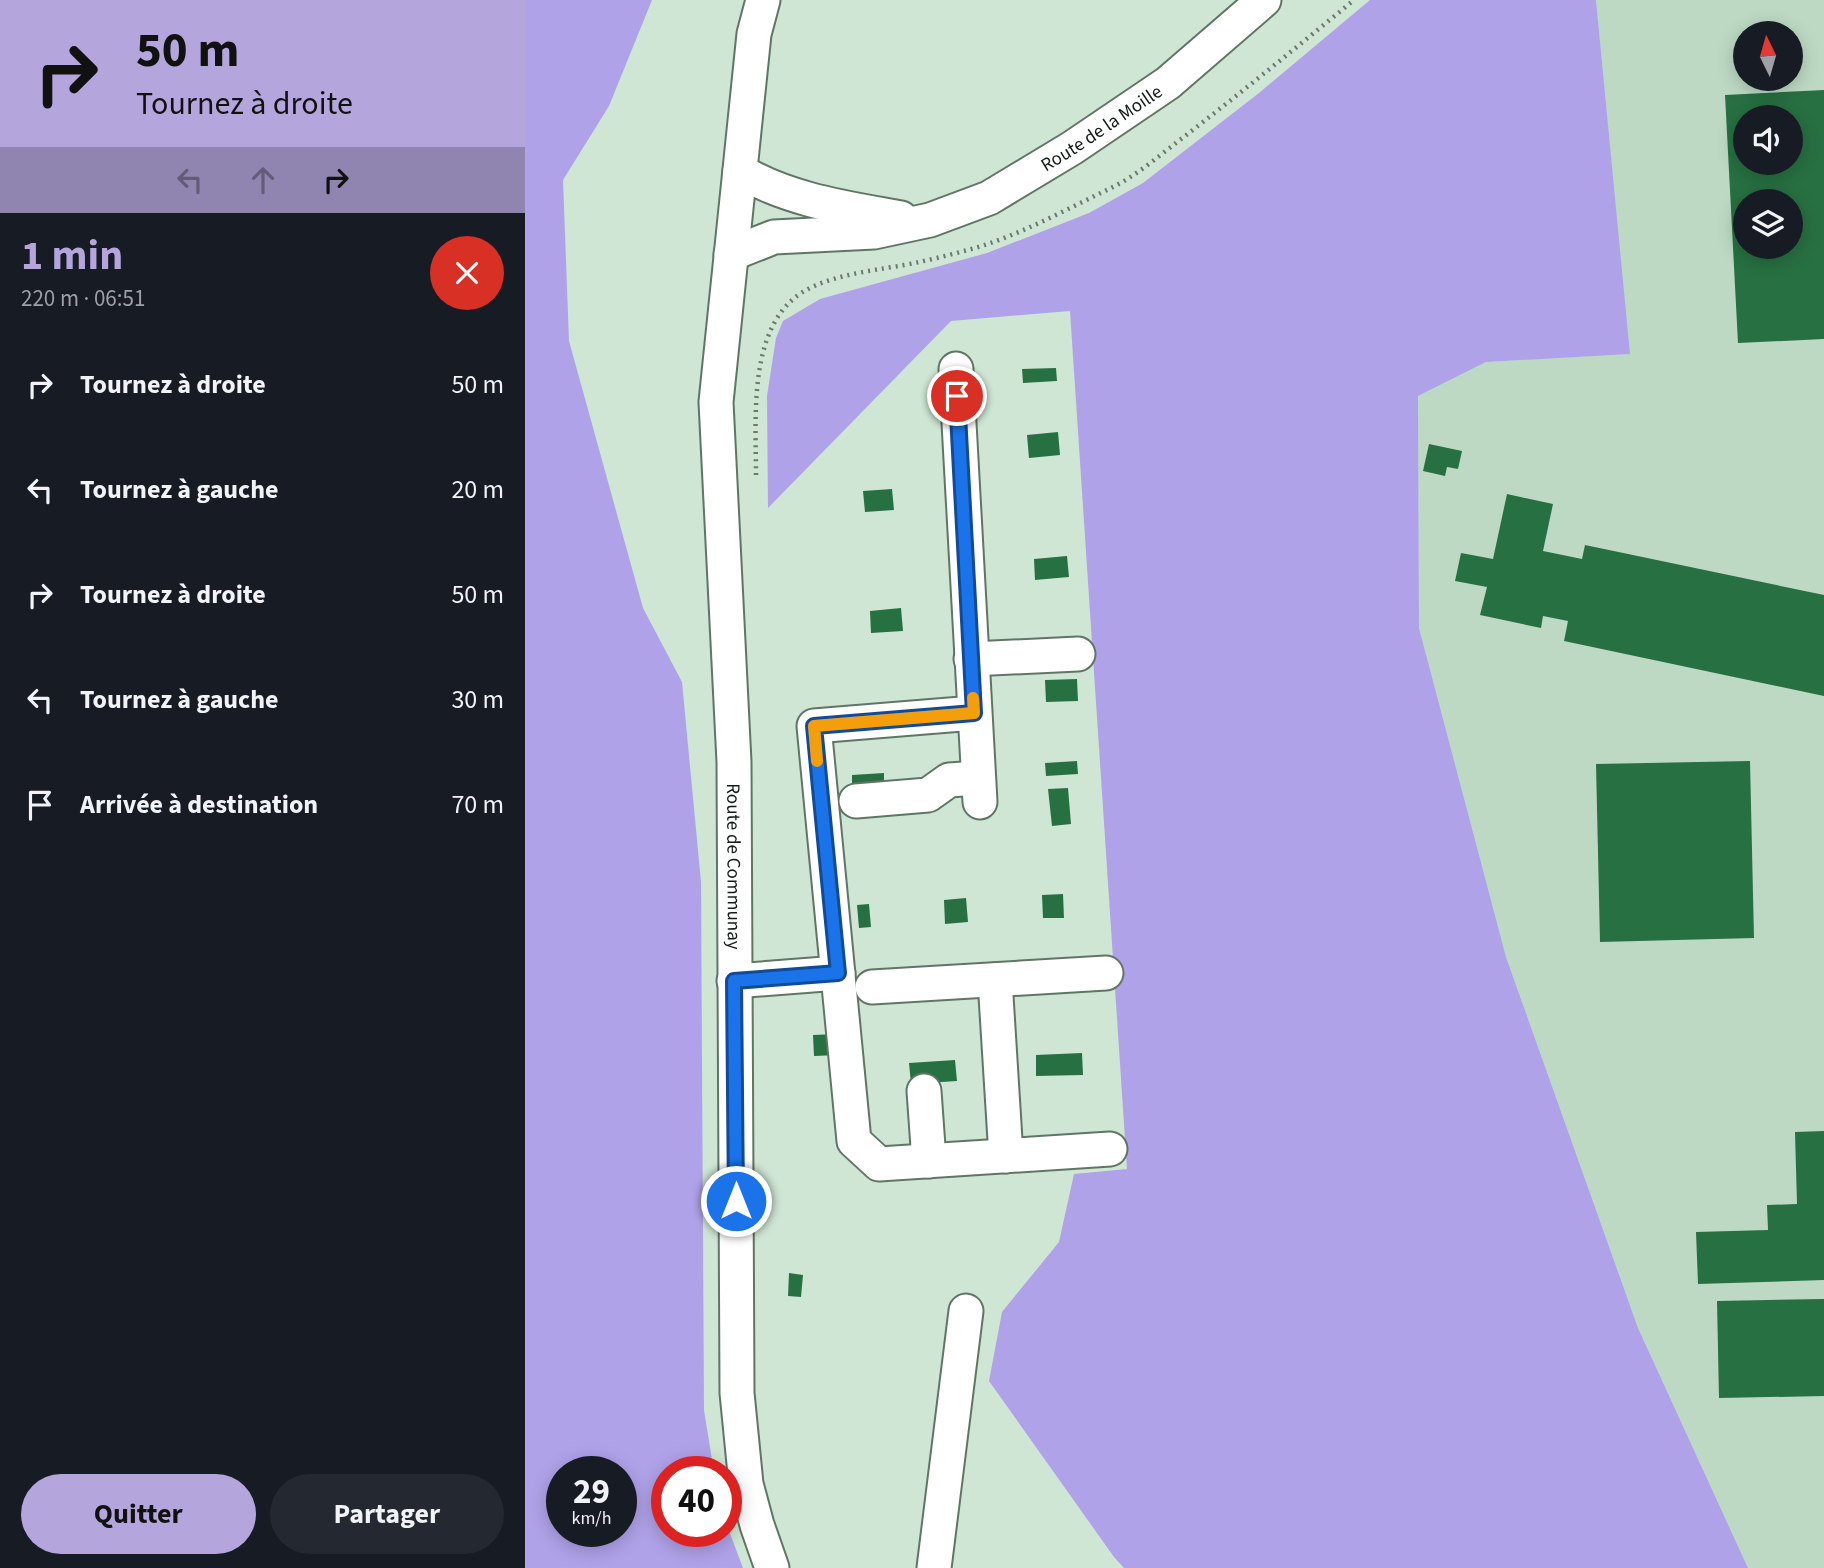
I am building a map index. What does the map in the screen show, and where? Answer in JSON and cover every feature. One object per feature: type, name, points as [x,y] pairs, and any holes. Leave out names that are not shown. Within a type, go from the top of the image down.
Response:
[{"type":"street","name":"Route de Communay","points":[[763,0],[754,34],[716,402],[734,762],[737,1394],[746,1484],[772,1568]]},
{"type":"street","name":"Route de la Moille","points":[[731,254],[774,237],[874,232],[930,220],[989,198],[1072,148],[1168,83],[1264,0]]},
{"type":"street","name":"Route de la Moille","points":[[740,171],[753,179],[817,202],[918,221]]},
{"type":"street","points":[[856,801],[928,795],[949,780],[979,790],[956,369]]},
{"type":"street","points":[[971,659],[1078,654]]},
{"type":"street","points":[[974,713],[814,726],[854,1141],[879,1164],[1110,1149]]},
{"type":"street","points":[[734,981],[838,973]]},
{"type":"street","points":[[872,987],[1106,973]]},
{"type":"street","points":[[995,980],[1006,1156]]},
{"type":"street","points":[[924,1091],[929,1161]]},
{"type":"street","points":[[933,1568],[965,1311]]},
{"type":"path","points":[[756,478],[759,375],[771,330],[780,313],[792,300],[805,291],[831,281],[977,247],[1021,231],[1115,186],[1222,108],[1354,0]]},
{"type":"shaded area","points":[[525,0],[652,0],[609,106],[563,180],[569,341],[643,608],[682,682],[701,882],[704,1410],[711,1456],[651,1456],[651,1547],[735,1547],[743,1568],[525,1568]]},
{"type":"shaded area","points":[[1370,0],[1596,0],[1630,354],[1486,362],[1418,396],[1419,628],[1506,957],[1638,1328],[1748,1568],[1124,1568],[989,1381],[1002,1312],[1059,1242],[1074,1174],[1127,1169],[1070,311],[951,321],[768,508],[767,396],[776,338],[783,321],[820,299],[987,253],[1089,213],[1143,183],[1259,93]]},
{"type":"shaded area","points":[[1596,0],[1824,0],[1824,1568],[1748,1568],[1638,1328],[1506,957],[1419,628],[1418,396],[1486,362],[1629,354]]},
{"type":"building","points":[[1824,90],[1824,339],[1738,343],[1734,259],[1803,259],[1803,189],[1733,189],[1733,248],[1725,95]]},
{"type":"building","points":[[1056,368],[1057,381],[1023,383],[1022,369]]},
{"type":"building","points":[[1058,432],[1060,455],[1029,458],[1027,435]]},
{"type":"building","points":[[1429,444],[1462,451],[1458,469],[1447,467],[1445,476],[1423,471]]},
{"type":"building","points":[[892,489],[894,510],[865,512],[863,491]]},
{"type":"building","points":[[1507,494],[1553,504],[1543,551],[1582,559],[1585,545],[1824,595],[1824,696],[1564,641],[1568,621],[1543,616],[1541,628],[1480,615],[1487,587],[1455,581],[1461,553],[1493,559]]},
{"type":"building","points":[[1067,556],[1069,577],[1035,580],[1034,559]]},
{"type":"building","points":[[901,608],[903,631],[871,633],[870,611]]},
{"type":"building","points":[[1077,679],[1078,701],[1046,702],[1045,680]]},
{"type":"building","points":[[1077,761],[1078,774],[1046,776],[1045,763]]},
{"type":"building","points":[[1750,761],[1754,938],[1600,942],[1596,764]]},
{"type":"building","points":[[884,773],[884,786],[852,788],[852,775]]},
{"type":"building","points":[[1068,788],[1071,824],[1052,826],[1048,789]]},
{"type":"building","points":[[1063,894],[1064,918],[1043,918],[1042,895]]},
{"type":"building","points":[[966,898],[968,922],[945,924],[944,900]]},
{"type":"building","points":[[869,904],[871,927],[859,928],[857,905]]},
{"type":"building","points":[[837,1034],[838,1055],[814,1056],[813,1035]]},
{"type":"building","points":[[1082,1053],[1083,1075],[1036,1076],[1036,1055]]},
{"type":"building","points":[[955,1060],[957,1081],[911,1084],[909,1063]]},
{"type":"building","points":[[1824,1131],[1824,1280],[1698,1284],[1696,1232],[1768,1230],[1767,1205],[1797,1204],[1795,1132]]},
{"type":"building","points":[[789,1273],[803,1275],[801,1297],[788,1296]]},
{"type":"building","points":[[1824,1299],[1824,1396],[1719,1398],[1717,1301]]},
{"type":"slow traffic","points":[[817,761],[814,726],[974,713],[973,698]]},
{"type":"route","points":[[736,1201],[734,981],[838,973],[814,726],[974,713],[957,396]]}]
